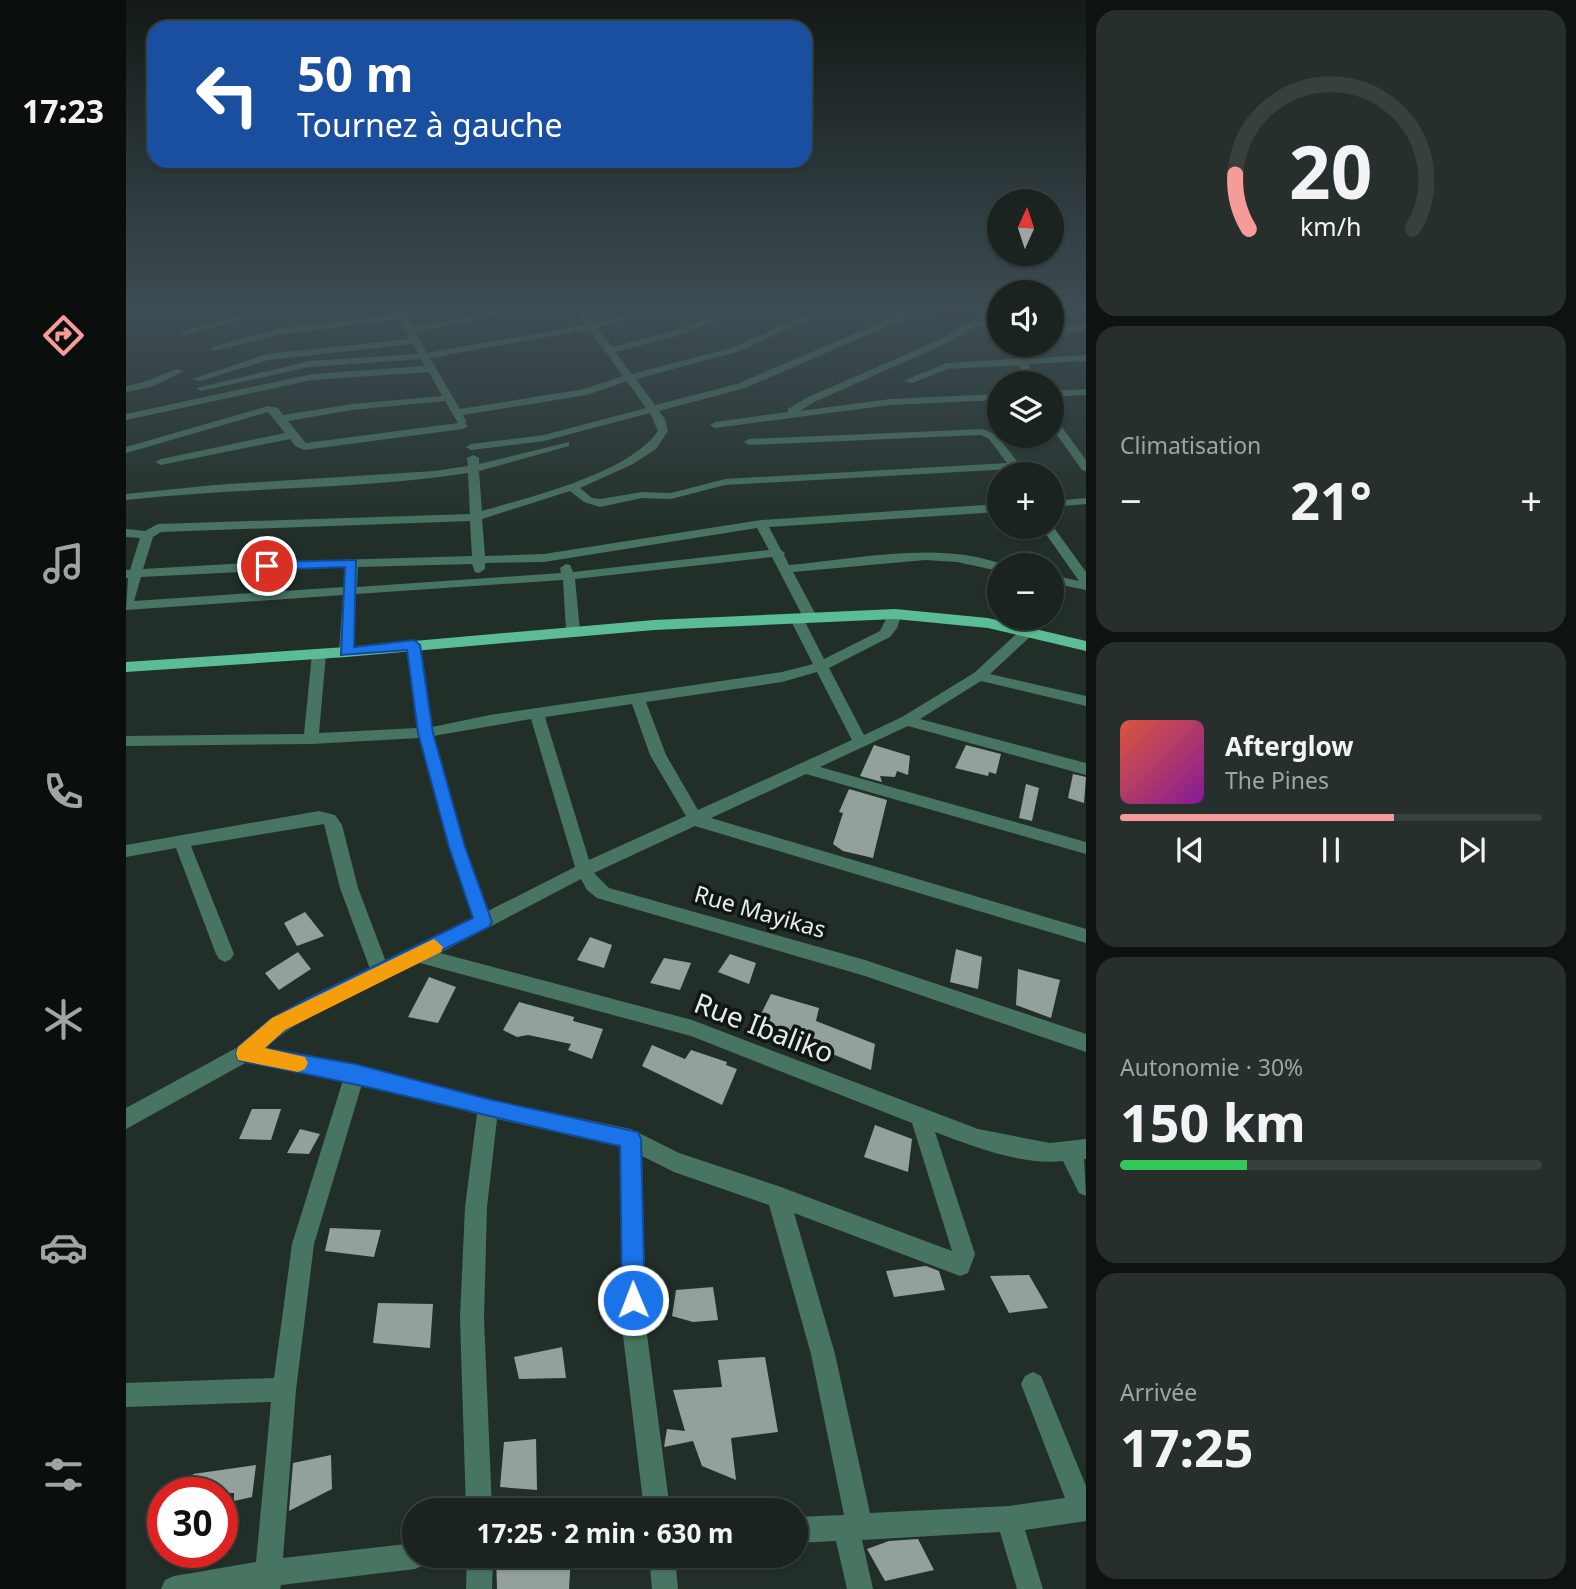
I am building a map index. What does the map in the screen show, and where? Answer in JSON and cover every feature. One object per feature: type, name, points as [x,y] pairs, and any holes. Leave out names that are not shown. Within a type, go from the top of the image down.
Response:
[{"type":"main road","points":[[126,667],[346,652],[573,631],[895,614],[954,618],[1028,631],[1086,646]]},
{"type":"street","points":[[126,389],[147,385]]},
{"type":"street","points":[[126,417],[274,385]]},
{"type":"street","points":[[440,385],[463,426],[476,468],[475,517],[480,581]]},
{"type":"street","points":[[457,413],[587,392],[609,385]]},
{"type":"street","points":[[126,533],[147,535],[163,528],[475,517],[572,487],[629,462],[652,447],[663,431],[654,410],[634,385]]},
{"type":"street","points":[[471,447],[544,438],[743,385]]},
{"type":"street","points":[[787,415],[810,400],[844,385]]},
{"type":"street","points":[[1064,393],[1086,392]]},
{"type":"street","points":[[281,419],[352,407],[448,398]]},
{"type":"street","points":[[715,425],[890,402],[987,398]]},
{"type":"street","points":[[126,450],[264,410],[274,410],[301,446],[308,447],[463,426]]},
{"type":"street","points":[[749,442],[978,432],[991,435],[1011,462]]},
{"type":"street","points":[[161,462],[291,435]]},
{"type":"street","points":[[1064,438],[1086,468]]},
{"type":"street","points":[[126,497],[207,488],[366,479],[476,468],[565,444]]},
{"type":"street","points":[[572,487],[587,500],[600,503],[642,495],[671,496],[724,482],[987,471]]},
{"type":"street","points":[[1064,503],[1086,501]]},
{"type":"street","points":[[131,574],[561,556],[761,524],[987,509]]},
{"type":"street","points":[[761,524],[787,569],[821,666],[861,744]]},
{"type":"street","points":[[147,535],[131,574],[126,606],[570,576],[779,554]]},
{"type":"street","points":[[1055,539],[1086,584]]},
{"type":"street","points":[[561,556],[570,576],[573,631]]},
{"type":"street","points":[[787,569],[925,556],[957,558],[987,564]]},
{"type":"street","points":[[346,652],[352,563]]},
{"type":"street","points":[[1064,581],[1086,584]]},
{"type":"street","points":[[126,741],[311,739],[425,733],[537,713],[800,675],[889,632],[895,614]]},
{"type":"street","points":[[126,1119],[245,1053],[279,1024],[584,870],[907,721],[979,676],[1028,631]]},
{"type":"street","points":[[414,645],[425,733],[457,847],[483,922]]},
{"type":"street","points":[[311,739],[318,654]]},
{"type":"street","points":[[979,676],[1086,701]]},
{"type":"street","points":[[638,699],[658,755],[696,820],[1086,936]]},
{"type":"street","name":"Rue Mayikas","points":[[537,713],[584,870],[593,885],[604,893],[865,968],[1086,1043]]},
{"type":"street","points":[[907,721],[1086,769]]},
{"type":"street","points":[[807,769],[1086,848]]},
{"type":"street","points":[[126,851],[319,817],[329,819],[334,825],[349,888],[382,973]]},
{"type":"street","points":[[182,843],[225,954]]},
{"type":"street","name":"Rue Ibaliko","points":[[419,955],[692,1028],[978,1139],[1026,1150],[1077,1150]]},
{"type":"street","points":[[245,1053],[355,1073],[488,1108],[631,1139],[674,1162],[778,1197],[960,1265],[964,1254],[920,1117]]},
{"type":"street","points":[[268,1581],[284,1390],[303,1244],[355,1073]]},
{"type":"street","points":[[479,1498],[472,1318],[476,1207],[488,1108]]},
{"type":"street","points":[[631,1139],[634,1328],[655,1498]]},
{"type":"street","points":[[1077,1150],[1086,1186]]},
{"type":"street","points":[[778,1197],[823,1354],[853,1528],[860,1589]]},
{"type":"street","points":[[808,1530],[1009,1519],[1084,1508],[1033,1384]]},
{"type":"street","points":[[126,1395],[284,1390]]},
{"type":"street","points":[[1009,1519],[1030,1589]]},
{"type":"street","points":[[174,1589],[268,1581],[402,1558]]},
{"type":"street","points":[[480,1568],[480,1589]]},
{"type":"street","points":[[663,1568],[665,1589]]},
{"type":"building","points":[[874,745],[910,756],[908,775],[897,771],[895,777],[880,776],[882,782],[860,776]]},
{"type":"building","points":[[966,745],[1001,754],[996,774],[989,772],[988,776],[955,768]]},
{"type":"building","points":[[1073,774],[1086,777],[1084,803],[1068,798]]},
{"type":"building","points":[[1026,784],[1039,788],[1032,821],[1019,818]]},
{"type":"building","points":[[849,789],[887,800],[873,858],[843,851],[833,844],[843,813],[839,812]]},
{"type":"building","points":[[305,912],[324,936],[297,946],[284,923]]},
{"type":"building","points":[[590,937],[612,945],[604,968],[577,960]]},
{"type":"building","points":[[956,949],[982,957],[978,989],[950,982]]},
{"type":"building","points":[[298,952],[311,969],[279,990],[265,973]]},
{"type":"building","points":[[730,954],[756,963],[749,984],[718,972]]},
{"type":"building","points":[[664,958],[691,963],[680,990],[650,983]]},
{"type":"building","points":[[1018,969],[1060,980],[1051,1018],[1016,1005]]},
{"type":"building","points":[[429,977],[456,987],[438,1023],[408,1017]]},
{"type":"building","points":[[771,994],[819,1008],[816,1021],[875,1044],[871,1070],[818,1048],[821,1041],[758,1020]]},
{"type":"building","points":[[519,1002],[574,1017],[573,1021],[603,1029],[592,1059],[568,1050],[571,1044],[528,1035],[517,1037],[503,1030]]},
{"type":"building","points":[[652,1045],[685,1059],[691,1050],[727,1062],[726,1065],[737,1069],[722,1105],[642,1066]]},
{"type":"building","points":[[252,1109],[281,1109],[271,1140],[239,1139]]},
{"type":"building","points":[[875,1125],[912,1139],[908,1172],[864,1157]]},
{"type":"building","points":[[300,1129],[320,1134],[309,1154],[287,1153]]},
{"type":"building","points":[[330,1228],[381,1230],[374,1257],[325,1251]]},
{"type":"building","points":[[926,1266],[939,1271],[945,1290],[894,1297],[886,1271]]},
{"type":"building","points":[[1029,1275],[1048,1308],[1009,1313],[990,1276]]},
{"type":"building","points":[[713,1287],[718,1320],[693,1322],[672,1316],[676,1290]]},
{"type":"building","points":[[378,1303],[433,1304],[430,1348],[373,1343]]},
{"type":"building","points":[[562,1347],[566,1378],[519,1379],[514,1357]]},
{"type":"building","points":[[765,1357],[778,1432],[731,1438],[736,1480],[702,1466],[693,1441],[664,1447],[667,1429],[685,1431],[673,1390],[722,1387],[718,1360]]},
{"type":"building","points":[[536,1439],[537,1490],[500,1487],[504,1442]]},
{"type":"building","points":[[331,1455],[332,1489],[289,1511],[293,1463]]},
{"type":"building","points":[[256,1465],[252,1497],[238,1500],[238,1477],[193,1477],[193,1474]]},
{"type":"building","points":[[918,1539],[934,1570],[885,1581],[867,1549],[889,1541]]},
{"type":"building","points":[[496,1568],[570,1568],[569,1589],[497,1589]]},
{"type":"slow traffic","points":[[298,1063],[245,1053],[279,1024],[316,1003],[434,947]]},
{"type":"route","points":[[267,566],[352,563],[346,652],[414,645],[425,733],[457,847],[483,922],[316,1003],[279,1024],[245,1053],[355,1073],[488,1108],[631,1139],[633,1300]]}]
